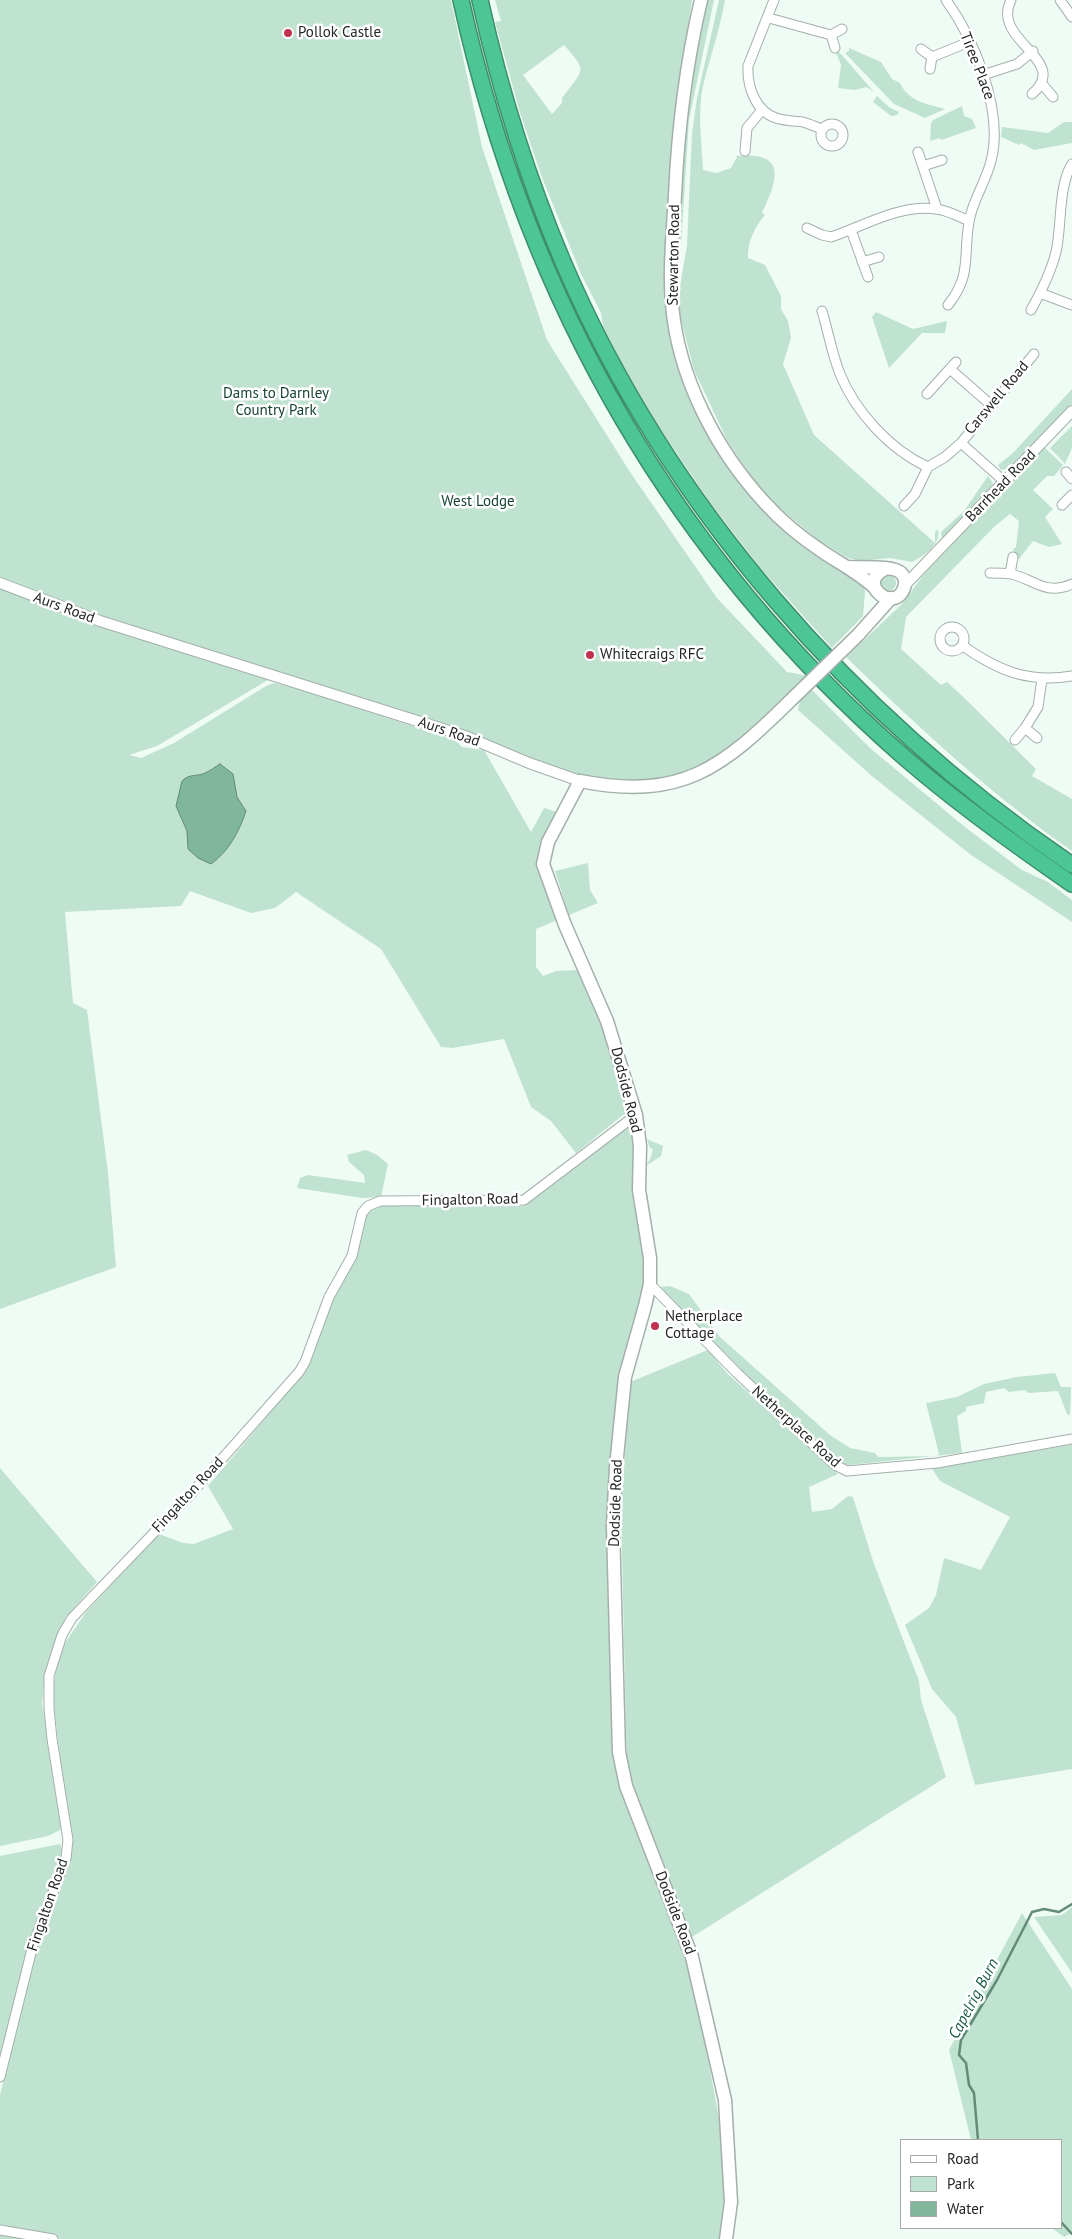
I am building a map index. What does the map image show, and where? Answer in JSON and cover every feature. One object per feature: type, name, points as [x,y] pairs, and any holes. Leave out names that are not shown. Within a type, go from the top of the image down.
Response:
[{"type":"highway","points":[[461,0],[475,60],[497,138],[537,248],[560,300],[621,418],[676,504],[762,613],[844,701],[905,758],[956,800],[1072,884]]},
{"type":"highway","points":[[480,0],[508,112],[536,193],[564,263],[592,324],[627,389],[693,494],[734,550],[803,631],[878,708],[973,792],[1072,865]]},
{"type":"main road","name":"Stewarton Road","points":[[701,0],[685,86],[676,166],[671,283],[672,307],[678,341],[692,384],[708,421],[747,482],[766,505],[797,533],[848,567],[877,591]]},
{"type":"main road","points":[[848,567],[890,569],[903,575],[905,585],[900,594],[886,598],[877,591],[875,579],[881,571],[890,569]]},
{"type":"main road","name":"Aurs Road","points":[[858,635],[873,612],[877,591]]},
{"type":"main road","name":"Aurs Road","points":[[580,780],[609,786],[639,787],[663,784],[701,773],[723,761],[746,744],[858,635],[891,598]]},
{"type":"main road","name":"Dodside Road","points":[[580,780],[548,842],[543,864],[588,981],[608,1021],[636,1115],[640,1146],[638,1190],[648,1242],[650,1284],[625,1378],[616,1467],[613,1526],[619,1752],[626,1786],[692,1957],[725,2100],[731,2202],[726,2239]]},
{"type":"street","points":[[774,0],[769,18],[748,66],[750,86],[762,110],[778,119],[803,122],[822,129]]},
{"type":"street","name":"Tiree Place","points":[[946,0],[954,11],[983,75],[993,108],[995,134],[991,161],[969,221],[964,278],[958,293],[948,305]]},
{"type":"street","points":[[1009,0],[1008,22],[1015,32],[1041,58],[1046,67],[1046,78],[1043,85],[1032,94]]},
{"type":"street","points":[[1060,0],[1072,17]]},
{"type":"street","points":[[769,18],[831,35],[842,29]]},
{"type":"street","points":[[831,35],[835,48]]},
{"type":"street","points":[[932,57],[969,42]]},
{"type":"street","points":[[921,50],[932,57]]},
{"type":"street","points":[[983,75],[1017,64],[1033,51]]},
{"type":"street","points":[[930,69],[932,57]]},
{"type":"street","points":[[1043,85],[1053,97]]},
{"type":"street","points":[[745,151],[747,128],[762,110]]},
{"type":"street","points":[[918,152],[937,209]]},
{"type":"street","points":[[923,166],[942,160]]},
{"type":"street","points":[[1032,310],[1056,254],[1062,195],[1072,164]]},
{"type":"street","points":[[807,228],[831,237],[899,212],[922,208],[937,209],[969,221]]},
{"type":"street","points":[[851,230],[868,277]]},
{"type":"street","points":[[862,262],[879,257]]},
{"type":"street","points":[[1040,293],[1072,305]]},
{"type":"street","points":[[822,310],[840,373],[853,401],[869,420],[893,443],[915,461],[928,467],[915,494],[904,506]]},
{"type":"street","name":"Carswell Road","points":[[928,467],[945,457],[961,443],[1034,354]]},
{"type":"street","points":[[928,394],[953,366],[992,405]]},
{"type":"street","name":"Barrhead Road","points":[[905,585],[1072,411]]},
{"type":"street","points":[[961,443],[1005,482]]},
{"type":"street","points":[[1062,505],[1072,495]]},
{"type":"street","points":[[1010,574],[1013,557]]},
{"type":"street","points":[[890,569],[906,568],[929,562]]},
{"type":"street","points":[[990,573],[1010,574],[1043,588],[1063,588],[1072,584]]},
{"type":"street","name":"Aurs Road","points":[[0,583],[109,624],[465,736],[529,763],[580,780]]},
{"type":"street","points":[[963,646],[999,669],[1020,676],[1042,679],[1072,676]]},
{"type":"street","points":[[1015,740],[1038,707],[1042,679]]},
{"type":"street","points":[[1025,728],[1037,738]]},
{"type":"street","name":"Fingalton Road","points":[[0,2077],[33,1945],[66,1858],[68,1840],[52,1738],[49,1709],[49,1676],[62,1635],[72,1618],[190,1495],[299,1372],[305,1362],[329,1297],[352,1256],[362,1213],[368,1206],[380,1201],[524,1200],[636,1115]]},
{"type":"street","name":"Netherplace Road","points":[[650,1284],[737,1373],[835,1465],[847,1471],[938,1463],[1072,1439]]},
{"type":"street","points":[[0,2230],[53,2239]]},
{"type":"green space","name":"Dams to Darnley Country Park","points":[[0,0],[451,0],[482,147],[547,340],[630,472],[717,598],[787,672],[814,677],[769,722],[686,778],[603,785],[314,688],[268,680],[157,746],[129,755],[141,758],[174,743],[266,686],[274,683],[300,689],[455,740],[462,747],[484,750],[531,832],[544,808],[557,812],[540,842],[537,861],[557,920],[536,929],[536,967],[543,976],[556,971],[577,970],[606,1039],[628,1111],[576,1153],[551,1121],[531,1107],[504,1039],[452,1048],[441,1047],[381,949],[296,892],[275,908],[251,913],[190,891],[181,906],[65,912],[73,1003],[87,1010],[108,1173],[116,1267],[0,1309]]},
{"type":"green space","points":[[495,0],[692,0],[672,135],[664,301],[673,346],[683,381],[701,422],[727,467],[767,514],[783,529],[825,559],[825,562],[854,577],[863,585],[865,592],[863,616],[832,648],[761,569],[709,501],[655,421],[621,362],[603,326],[601,313],[581,274],[541,175],[520,113],[495,22],[501,21]],"holes":[[[564,45],[577,61],[580,71],[562,98],[562,103],[552,114],[523,75]]]},
{"type":"green space","points":[[708,0],[714,0],[689,120],[681,246],[675,288],[683,140],[695,55]]},
{"type":"green space","points":[[719,0],[725,0],[701,96],[700,117],[703,170],[716,173],[731,168],[737,157],[735,156],[764,158],[771,163],[774,170],[772,189],[762,213],[765,215],[755,229],[750,241],[748,258],[765,265],[781,296],[781,309],[788,321],[791,338],[783,364],[814,435],[935,543],[935,532],[938,529],[935,545],[927,553],[912,562],[890,558],[861,561],[848,558],[819,541],[776,505],[753,479],[728,442],[694,370],[677,304],[687,245],[692,133],[697,98]]},
{"type":"green space","points":[[849,48],[881,62],[892,79],[900,83],[903,89],[913,98],[945,109],[925,118],[894,104],[845,53],[849,51]]},
{"type":"green space","points":[[836,52],[840,53],[874,92],[866,87],[855,90],[838,88],[841,65]]},
{"type":"green space","points":[[877,96],[889,107],[899,112],[897,115],[891,116],[873,102]]},
{"type":"green space","points":[[962,106],[964,116],[972,119],[976,128],[941,140],[940,138],[930,141],[931,123],[933,120]]},
{"type":"green space","points":[[1064,122],[1072,122],[1072,143],[1034,150],[1021,143],[1019,145],[1001,137],[1002,127],[1048,133]]},
{"type":"green space","points":[[876,312],[913,329],[947,321],[945,333],[922,333],[889,368],[872,317]]},
{"type":"green space","points":[[1072,389],[1072,404],[1011,468],[1001,470],[998,465],[1012,454]]},
{"type":"green space","points":[[1072,426],[1072,448],[1065,464],[1050,448]]},
{"type":"green space","points":[[1044,447],[1063,465],[1054,476],[1047,476],[1033,490],[1053,509],[1045,517],[1062,544],[1049,547],[1033,541],[1019,559],[1013,549],[1016,547],[1019,521],[1010,514],[995,526],[906,617],[901,649],[941,685],[947,682],[970,703],[1036,769],[1032,776],[1072,799],[1072,851],[1012,806],[955,759],[846,657],[902,604],[924,574]]},
{"type":"green space","points":[[988,476],[993,483],[992,488],[942,540],[941,532],[964,511]]},
{"type":"green space","points":[[885,575],[891,575],[896,580],[894,589],[885,591],[880,586],[880,580]]},
{"type":"green space","points":[[811,689],[870,748],[965,827],[1022,870],[1048,882],[1072,900],[1072,922],[971,855],[873,777],[798,710],[800,701]]},
{"type":"green space","points":[[588,863],[590,890],[598,903],[569,915],[555,871]]},
{"type":"green space","points":[[628,1127],[633,1130],[634,1142],[632,1191],[647,1247],[645,1289],[620,1383],[609,1484],[608,1547],[615,1764],[624,1798],[685,1952],[703,2031],[721,2130],[724,2198],[719,2239],[0,2239],[0,2095],[36,1950],[63,1880],[71,1843],[52,1693],[57,1667],[65,1643],[86,1612],[159,1534],[183,1543],[194,1544],[233,1529],[208,1486],[307,1369],[366,1215],[379,1205],[523,1206],[622,1128]]},
{"type":"green space","points":[[647,1139],[663,1146],[661,1156],[646,1166],[653,1149],[650,1148]]},
{"type":"green space","points":[[366,1150],[377,1155],[388,1164],[381,1197],[362,1198],[297,1188],[300,1178],[308,1175],[365,1183],[364,1175],[349,1162],[347,1155]]},
{"type":"green space","points":[[670,1286],[689,1294],[720,1337],[830,1435],[850,1448],[875,1453],[878,1457],[933,1456],[844,1464],[736,1366],[658,1287]]},
{"type":"green space","points":[[708,1350],[727,1373],[838,1474],[809,1487],[812,1512],[832,1509],[848,1496],[853,1497],[874,1564],[919,1681],[921,1700],[946,1777],[692,1937],[627,1769],[621,1512],[630,1382]]},
{"type":"green space","points":[[1055,1373],[1061,1387],[1071,1387],[1070,1415],[1067,1414],[1058,1391],[1028,1393],[1025,1390],[1009,1392],[1004,1388],[986,1392],[984,1403],[966,1407],[966,1411],[957,1416],[962,1453],[937,1456],[939,1454],[926,1403],[957,1397],[984,1384],[1017,1377]]},
{"type":"green space","points":[[1072,1444],[1072,1769],[975,1785],[956,1717],[932,1689],[905,1625],[929,1608],[936,1595],[944,1558],[981,1570],[1010,1517],[940,1481],[931,1467]]},
{"type":"green space","points":[[0,1468],[97,1582],[66,1617],[46,1667],[42,1703],[62,1829],[48,1836],[0,1846]]},
{"type":"green space","points":[[60,1844],[63,1853],[0,2067],[0,1856]]},
{"type":"green space","points":[[1072,1907],[1072,1973],[1034,1917],[1062,1915]]},
{"type":"green space","points":[[1022,1913],[1072,1989],[1072,2233],[1064,2237],[1053,2229],[1062,2229],[1062,2139],[971,2139],[949,2050]]},
{"type":"water","points":[[220,764],[233,774],[237,797],[246,811],[233,840],[211,864],[198,858],[188,849],[187,831],[176,806],[182,781],[188,777],[207,772]]},
{"type":"waterway","name":"Capelrig Burn","points":[[978,2139],[974,2093],[969,2085],[966,2063],[959,2055],[961,2040],[997,1980],[1032,1912],[1044,1909],[1059,1912],[1072,1904]]},
{"type":"waterway","name":"Capelrig Burn","points":[[1062,2223],[1072,2234]]},
{"type":"place","name":"Pollok Castle","points":[[288,33]]},
{"type":"place","name":"Whitecraigs RFC","points":[[590,655]]},
{"type":"place","name":"Netherplace Cottage","points":[[655,1326]]},
{"type":"park label","name":"West Lodge","points":[[478,502]]}]
